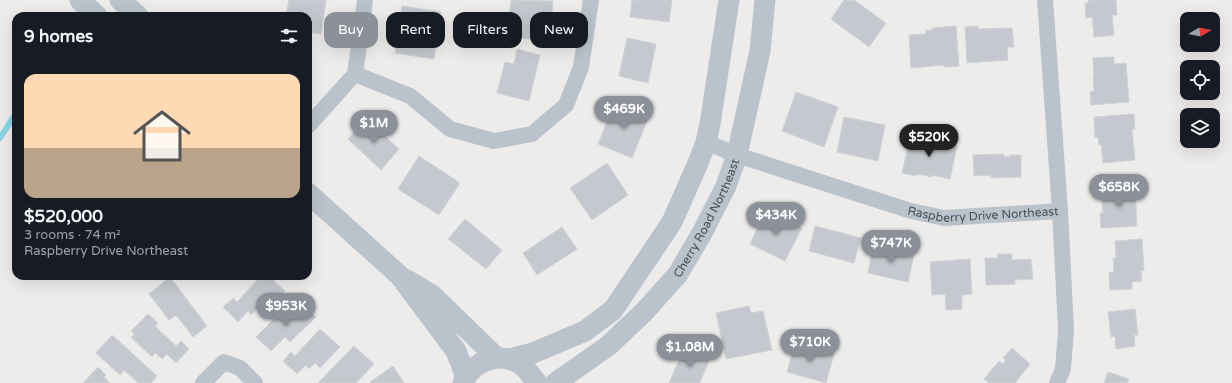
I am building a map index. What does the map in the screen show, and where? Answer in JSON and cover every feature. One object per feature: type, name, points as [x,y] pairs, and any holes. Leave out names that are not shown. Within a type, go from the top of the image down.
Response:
[{"type":"street","points":[[80,0],[93,12]]},
{"type":"street","points":[[120,0],[134,12]]},
{"type":"street","points":[[312,122],[355,74],[365,0]]},
{"type":"street","points":[[355,74],[410,96],[450,129],[494,141],[532,134],[566,105],[581,67],[591,0]]},
{"type":"street","points":[[465,380],[474,367],[484,361],[533,353],[585,331],[613,310],[672,222],[706,142],[729,0]]},
{"type":"street","name":"Cherry Road Northeast","points":[[555,383],[608,346],[644,312],[678,274],[702,233],[726,186],[737,155],[760,51],[765,0]]},
{"type":"street","name":"Raspberry Drive Northeast","points":[[706,142],[737,155],[911,211],[944,218],[1060,211],[1045,0]]},
{"type":"street","points":[[312,197],[400,276],[456,351],[465,380]]},
{"type":"street","points":[[1057,383],[1063,369],[1066,330],[1060,211]]},
{"type":"street","points":[[400,276],[432,295],[503,359],[520,364],[536,383]]},
{"type":"street","points":[[203,383],[224,362],[240,368],[255,383]]},
{"type":"building","points":[[289,0],[326,0],[321,34],[312,33],[312,12],[287,12]]},
{"type":"building","points":[[511,0],[553,1],[552,12],[530,12],[530,39],[522,38],[522,12],[510,12]]},
{"type":"building","points":[[632,0],[672,0],[669,22],[630,17]]},
{"type":"building","points":[[844,0],[854,0],[886,23],[869,47],[831,19]]},
{"type":"building","points":[[1088,0],[1116,0],[1117,15],[1112,15],[1114,35],[1094,37],[1092,17],[1086,18],[1085,3],[1089,3]]},
{"type":"building","points":[[402,6],[441,12],[401,12]]},
{"type":"building","points":[[956,26],[959,66],[944,67],[944,65],[911,68],[909,35],[926,34],[926,30],[933,30],[932,28]]},
{"type":"building","points":[[978,26],[978,29],[1012,28],[1014,47],[1007,47],[1008,60],[967,63],[965,27]]},
{"type":"building","points":[[627,38],[656,44],[648,83],[619,76]]},
{"type":"building","points":[[396,48],[436,48],[434,59],[395,53]]},
{"type":"building","points":[[517,49],[540,55],[529,101],[497,93],[505,62],[514,64]]},
{"type":"building","points":[[1114,57],[1114,64],[1126,63],[1129,102],[1091,105],[1090,92],[1094,91],[1093,58]]},
{"type":"building","points":[[796,92],[838,107],[824,147],[782,131]]},
{"type":"building","points":[[615,102],[649,116],[632,158],[598,144]]},
{"type":"building","points":[[1134,114],[1135,129],[1132,129],[1135,160],[1103,163],[1101,144],[1099,145],[1098,137],[1095,138],[1094,117]]},
{"type":"building","points":[[844,117],[885,125],[878,161],[837,152]]},
{"type":"building","points":[[366,119],[399,149],[381,170],[348,139]]},
{"type":"building","points":[[911,133],[925,137],[924,140],[957,146],[950,179],[932,175],[932,177],[917,174],[916,176],[902,173]]},
{"type":"building","points":[[1003,154],[1004,157],[1010,157],[1010,155],[1021,155],[1021,177],[991,178],[991,175],[974,176],[973,155]]},
{"type":"building","points":[[419,156],[460,183],[439,215],[398,189]]},
{"type":"building","points":[[607,163],[628,195],[592,220],[570,188]]},
{"type":"building","points":[[1135,186],[1137,226],[1101,228],[1100,213],[1103,213],[1103,188]]},
{"type":"building","points":[[766,211],[802,228],[785,261],[750,244]]},
{"type":"building","points":[[465,219],[502,250],[486,269],[448,239]]},
{"type":"building","points":[[815,226],[861,238],[854,263],[809,251]]},
{"type":"building","points":[[562,227],[577,249],[537,275],[523,253]]},
{"type":"building","points":[[1142,239],[1144,270],[1141,271],[1142,281],[1132,282],[1132,289],[1110,290],[1109,273],[1114,272],[1113,258],[1116,258],[1115,241]]},
{"type":"building","points":[[873,246],[914,255],[908,282],[868,273]]},
{"type":"building","points":[[997,254],[1012,254],[1012,260],[1031,259],[1033,279],[1015,280],[1015,284],[986,285],[985,258],[998,258]]},
{"type":"building","points":[[970,259],[972,294],[962,295],[962,309],[946,310],[945,294],[932,295],[930,262]]},
{"type":"building","points":[[166,280],[172,280],[207,326],[193,337],[176,315],[169,320],[149,294]]},
{"type":"building","points":[[257,280],[273,280],[285,291],[263,315],[257,309],[251,315],[248,311],[238,322],[223,307],[233,298],[237,302]]},
{"type":"building","points":[[294,306],[299,311],[304,306],[316,317],[290,342],[285,337],[271,351],[256,337],[277,316],[281,319]]},
{"type":"building","points":[[749,306],[751,313],[763,311],[772,350],[726,359],[716,313]]},
{"type":"building","points":[[1135,309],[1138,335],[1134,335],[1135,346],[1116,349],[1115,336],[1111,337],[1108,312]]},
{"type":"building","points":[[148,314],[158,323],[155,326],[176,346],[181,341],[189,349],[176,363],[167,354],[162,359],[155,353],[152,357],[131,337],[135,334],[131,331]]},
{"type":"building","points":[[320,329],[340,347],[320,368],[315,363],[309,369],[306,365],[297,374],[283,361],[291,352],[295,356]]},
{"type":"building","points":[[112,335],[157,376],[151,383],[138,383],[124,370],[120,375],[96,353]]},
{"type":"building","points":[[795,343],[834,354],[826,383],[787,372]]},
{"type":"building","points":[[354,346],[374,364],[356,383],[318,383]]},
{"type":"building","points":[[685,347],[710,358],[700,383],[669,383]]},
{"type":"building","points":[[1012,348],[1030,364],[1015,383],[989,383],[984,379],[999,361],[1003,364],[1006,360],[1003,358]]},
{"type":"building","points":[[393,366],[404,383],[370,382]]},
{"type":"building","points":[[98,367],[106,375],[104,377],[110,383],[84,383],[84,382]]},
{"type":"building","points":[[1108,372],[1129,379],[1127,383],[1104,383]]},
{"type":"waterway","points":[[0,138],[12,119]]}]
